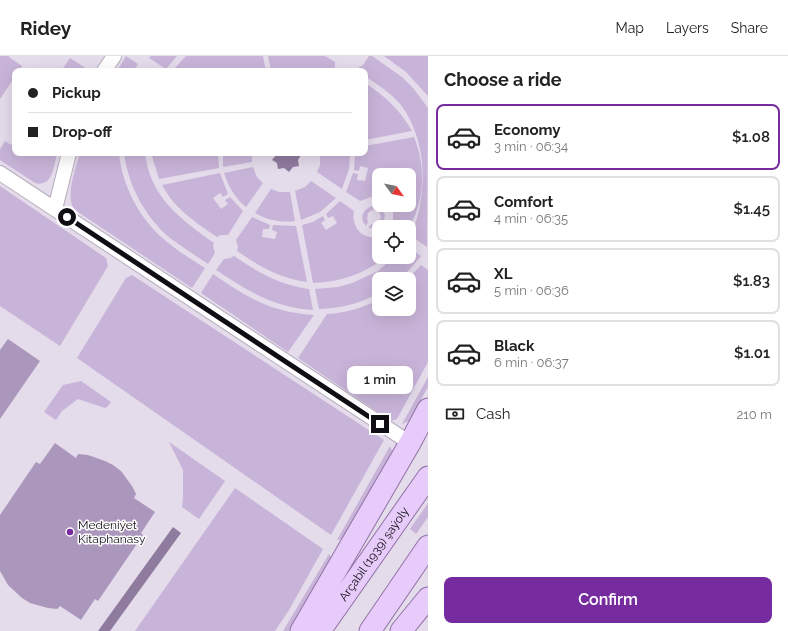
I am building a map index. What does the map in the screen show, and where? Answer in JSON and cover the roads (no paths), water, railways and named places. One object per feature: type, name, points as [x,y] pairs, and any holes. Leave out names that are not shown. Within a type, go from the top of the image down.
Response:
[{"type":"main road","points":[[301,631],[410,443],[428,409]]},
{"type":"main road","name":"Arçabil (1939) şaýoly","points":[[320,631],[428,477]]},
{"type":"main road","points":[[370,631],[428,546]]},
{"type":"main road","points":[[401,631],[428,598]]},
{"type":"street","points":[[106,68],[114,56]]},
{"type":"street","points":[[55,209],[68,156]]},
{"type":"street","points":[[0,173],[410,443]]},
{"type":"place","name":"Medeniýet Kitaphanasy","points":[[70,532]]}]
